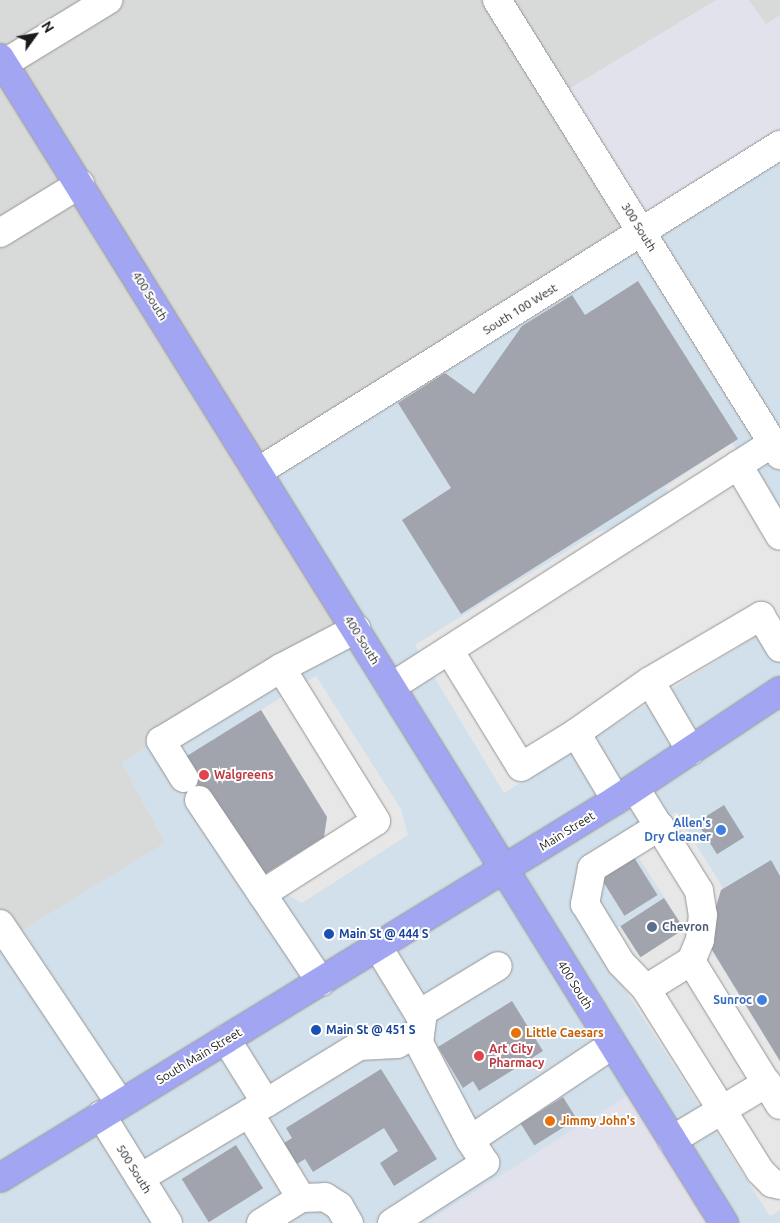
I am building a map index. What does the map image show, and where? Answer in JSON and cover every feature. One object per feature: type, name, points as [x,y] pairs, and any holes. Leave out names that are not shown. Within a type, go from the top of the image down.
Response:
[{"type":"main road","name":"400 South","points":[[1,63],[80,184],[259,471],[502,870],[724,1223]]},
{"type":"main road","name":"Main Street","points":[[350,964],[626,794],[780,691]]},
{"type":"main road","name":"South Main Street","points":[[0,1178],[350,964]]},
{"type":"street","points":[[1,63],[108,0]]},
{"type":"street","name":"300 South","points":[[496,0],[778,449]]},
{"type":"street","name":"South 100 West","points":[[259,471],[780,145]]},
{"type":"street","points":[[0,233],[80,184]]},
{"type":"street","points":[[391,687],[738,465],[778,449]]},
{"type":"street","points":[[738,465],[780,536]]},
{"type":"street","points":[[450,650],[522,767],[576,733],[650,681],[771,610],[780,648]]},
{"type":"street","points":[[321,982],[191,789],[161,741],[281,668],[356,629]]},
{"type":"street","points":[[262,894],[376,822],[281,668]]},
{"type":"street","points":[[650,681],[691,751]]},
{"type":"street","points":[[576,733],[626,794],[660,826],[699,891],[703,915],[691,960],[646,989]]},
{"type":"street","points":[[660,826],[592,868],[586,887],[585,904],[621,963],[646,989],[760,1171],[772,1184],[780,1184]]},
{"type":"street","name":"500 South","points":[[0,924],[111,1109],[140,1178],[168,1223]]},
{"type":"street","points":[[378,947],[420,1023],[419,1043],[470,1140],[485,1163],[392,1223]]},
{"type":"street","points":[[672,1140],[723,1110],[774,1094],[691,960]]},
{"type":"street","points":[[140,1178],[359,1046],[397,1044],[420,1023],[498,966]]},
{"type":"street","points":[[226,1039],[301,1198]]},
{"type":"street","points":[[470,1140],[612,1045]]},
{"type":"street","points":[[261,1223],[301,1198],[325,1197],[339,1206],[349,1223]]},
{"type":"shaded area","points":[[0,0],[716,0],[557,96],[642,233],[350,621],[122,763],[165,843],[0,944]]},
{"type":"shaded area","points":[[749,0],[780,0],[780,15],[766,24]]},
{"type":"shaded area","points":[[780,145],[780,1223],[724,1223],[639,1088],[425,1223],[0,1223],[0,944],[165,843],[122,763],[350,621],[259,471]]},
{"type":"shaded area","points":[[732,443],[780,516],[780,621],[504,793],[415,645],[597,532],[622,526],[671,496],[665,487]]},
{"type":"shaded area","points":[[316,676],[401,809],[408,835],[302,903],[257,879],[324,837],[327,817],[261,710]]},
{"type":"shaded area","points":[[676,812],[723,888],[706,941],[780,1062],[780,1210],[770,1216],[594,941],[620,926],[639,956],[684,929],[629,842]]},
{"type":"building","points":[[638,281],[738,439],[461,614],[402,520],[451,488],[398,403],[445,373],[474,394],[522,326],[572,295],[585,315]]},
{"type":"building","name":"Walgreens","points":[[261,710],[327,817],[324,837],[257,879],[182,759]]},
{"type":"building","name":"Allen's Dry Cleaner","points":[[724,805],[744,837],[717,854],[697,822]]},
{"type":"building","points":[[630,851],[658,895],[624,916],[597,872]]},
{"type":"building","name":"Sunroc","points":[[771,860],[780,876],[780,1061],[706,940],[721,890]]},
{"type":"building","name":"Chevron","points":[[664,898],[684,929],[641,957],[620,926]]},
{"type":"building","name":"Art City Pharmacy","points":[[512,1001],[543,1051],[479,1091],[473,1081],[463,1088],[438,1047]]},
{"type":"building","points":[[381,1069],[437,1159],[394,1186],[380,1163],[398,1151],[384,1128],[313,1172],[305,1159],[297,1164],[284,1143],[292,1138],[286,1128]]},
{"type":"building","points":[[563,1097],[577,1119],[534,1146],[521,1123]]},
{"type":"building","points":[[236,1145],[263,1188],[209,1222],[182,1179]]},
{"type":"place","name":"Walgreens","points":[[204,775]]},
{"type":"place","name":"Allen's Dry Cleaner","points":[[721,830]]},
{"type":"place","name":"Chevron","points":[[652,927]]},
{"type":"place","name":"Main St @ 444 S","points":[[329,934]]},
{"type":"place","name":"Sunroc","points":[[762,1000]]},
{"type":"place","name":"Main St @ 451 S","points":[[316,1030]]},
{"type":"place","name":"Little Caesars","points":[[516,1033]]},
{"type":"place","name":"Art City Pharmacy","points":[[479,1056]]},
{"type":"place","name":"Jimmy John's","points":[[550,1121]]}]
